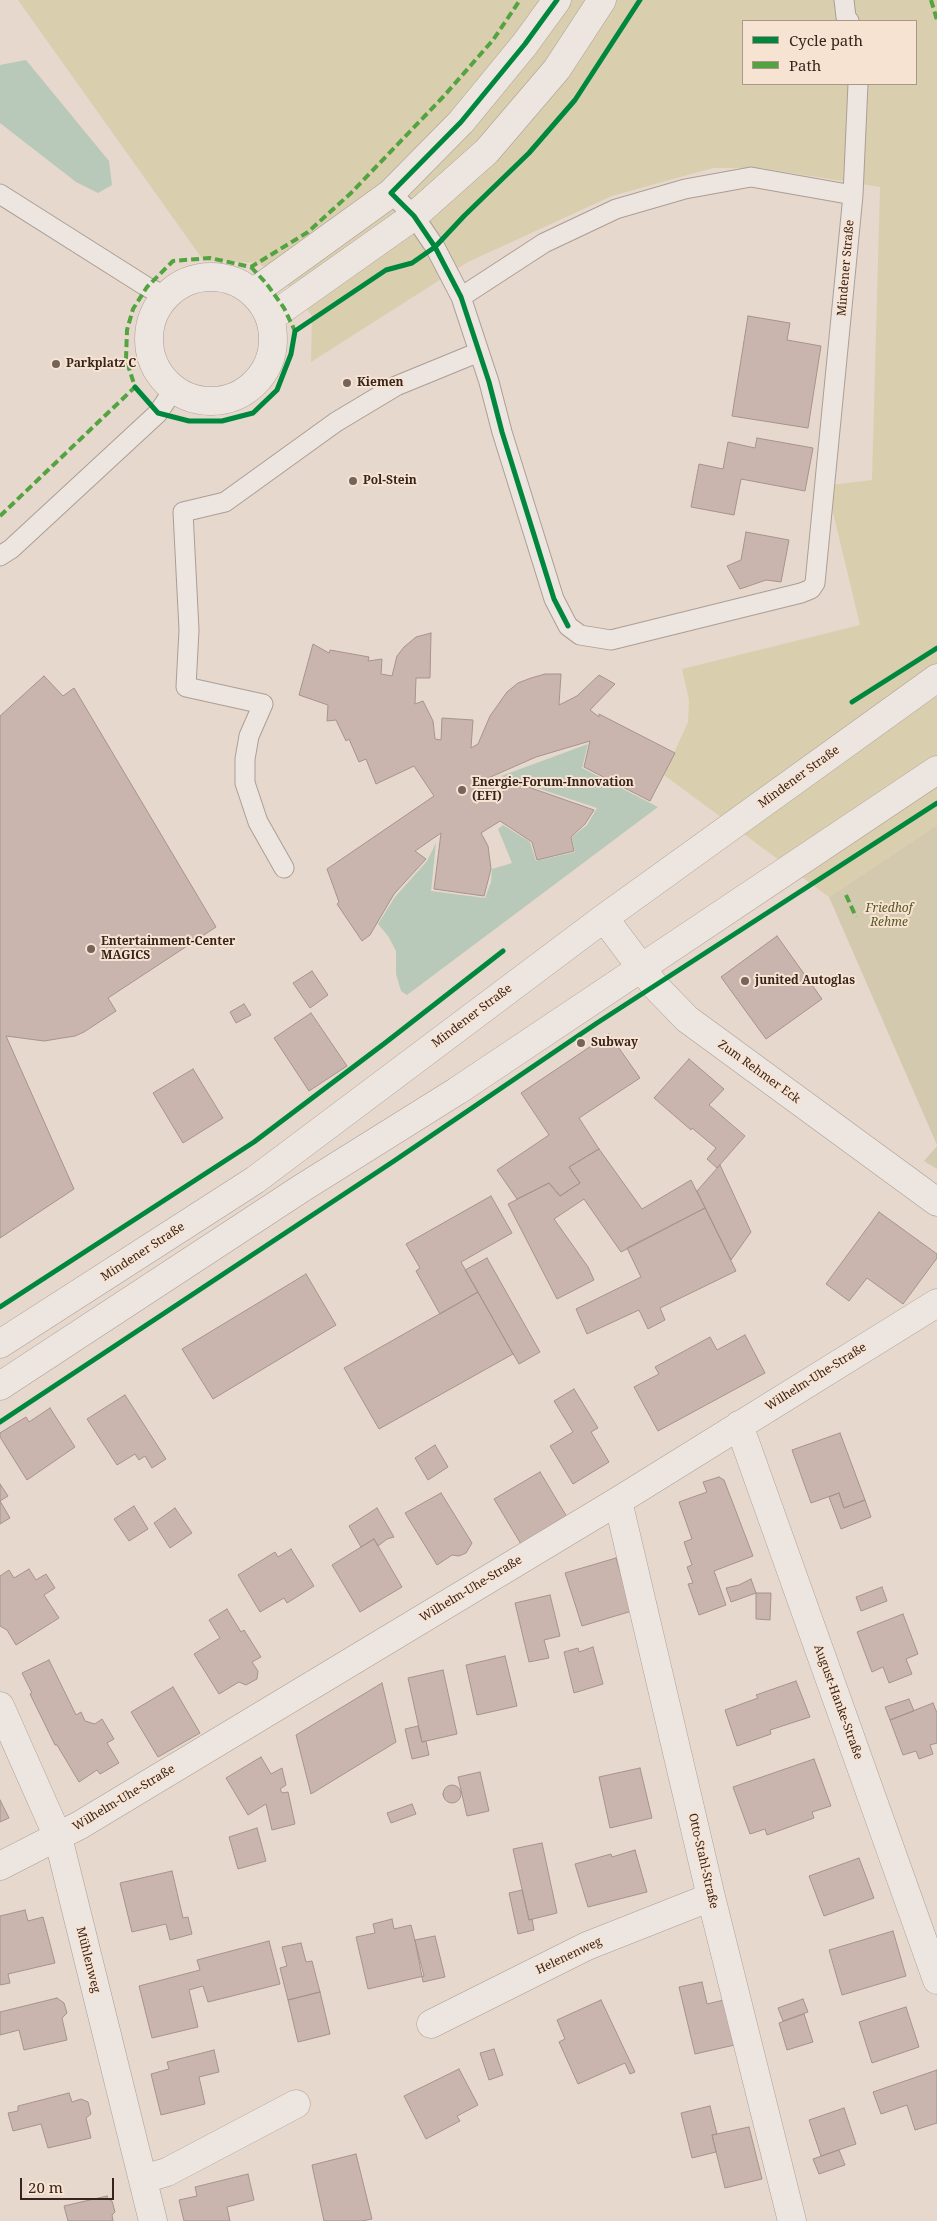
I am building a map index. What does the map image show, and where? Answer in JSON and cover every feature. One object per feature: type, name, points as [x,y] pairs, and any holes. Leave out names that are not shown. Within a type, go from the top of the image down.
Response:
[{"type":"street","points":[[254,292],[391,193],[461,122],[526,44],[556,0]]},
{"type":"street","points":[[270,318],[414,216],[487,151],[557,69],[602,0]]},
{"type":"street","points":[[209,276],[233,280],[254,292],[270,318],[273,350],[260,378],[235,397],[203,401],[174,389],[156,370],[149,344],[152,318],[166,296],[185,282],[209,276]]},
{"type":"street","name":"Mindener Straße","points":[[0,1344],[256,1180],[604,918],[937,678]]},
{"type":"street","points":[[0,1386],[302,1188],[456,1091],[937,770]]},
{"type":"street","name":"Zum Rehmer Eck","points":[[604,918],[640,968],[670,1003],[687,1019],[937,1202]]},
{"type":"street","name":"Wilhelm-Uhe-Straße","points":[[0,1866],[58,1837],[618,1501],[937,1303]]},
{"type":"street","name":"August-Hanke-Straße","points":[[739,1425],[937,1980]]},
{"type":"street","name":"Otto-Stahl-Straße","points":[[618,1501],[711,1896],[792,2221]]},
{"type":"street","name":"Mühlenweg","points":[[0,1706],[58,1837],[153,2221]]},
{"type":"street","name":"Helenenweg","points":[[431,2024],[587,1946],[711,1896]]},
{"type":"street","points":[[143,2179],[167,2172],[296,2104]]},
{"type":"lane","points":[[844,0],[846,17],[848,20]]},
{"type":"lane","name":"Mindener Straße","points":[[479,352],[554,599],[568,626],[580,635],[611,640],[811,589],[815,583],[852,195],[858,85]]},
{"type":"lane","points":[[461,297],[544,243],[616,209],[685,189],[751,177],[852,195]]},
{"type":"lane","points":[[284,868],[258,822],[245,784],[245,759],[249,736],[263,704],[186,687],[189,630],[183,512],[225,502],[336,422],[396,386],[479,352],[461,297],[436,248],[414,216],[391,193]]},
{"type":"lane","points":[[0,194],[147,287],[166,296]]},
{"type":"lane","points":[[0,556],[11,549],[158,413],[174,389]]},
{"type":"shaded area","points":[[18,0],[937,0],[937,825],[829,897],[664,775],[688,722],[689,700],[682,669],[860,625],[830,500],[831,485],[872,480],[880,187],[760,168],[713,168],[612,196],[468,262],[311,362],[312,316],[283,279],[258,263],[203,260]]},
{"type":"shaded area","points":[[26,60],[109,161],[112,185],[98,193],[76,182],[0,123],[0,65]]},
{"type":"shaded area","points":[[588,744],[582,768],[658,807],[407,995],[401,991],[396,974],[396,951],[388,936],[378,924],[395,897],[427,861],[436,843],[431,891],[485,898],[491,882],[492,869],[512,863],[498,829],[503,825],[530,842],[536,861],[575,852],[572,837],[587,825],[597,808],[501,776]]},
{"type":"green space","name":"Friedhof Rehme","points":[[937,825],[937,1145],[829,897]]},
{"type":"green space","points":[[937,1146],[937,1169],[924,1161]]},
{"type":"building","points":[[748,316],[790,323],[787,340],[821,346],[808,428],[732,416]]},
{"type":"building","points":[[757,438],[813,448],[805,491],[741,479],[734,515],[691,507],[699,464],[723,469],[728,442],[755,448]]},
{"type":"building","points":[[746,532],[789,540],[781,582],[766,580],[740,589],[727,566],[741,560]]},
{"type":"building","name":"Energie-Forum-Innovation (EFI)","points":[[431,633],[430,678],[416,678],[415,704],[423,701],[433,721],[435,739],[441,740],[442,718],[473,720],[471,748],[478,744],[490,716],[507,692],[518,683],[545,674],[561,674],[559,705],[577,696],[599,675],[615,684],[590,710],[599,717],[599,714],[675,753],[650,801],[584,767],[590,741],[536,757],[486,779],[499,795],[514,782],[594,810],[585,824],[571,837],[574,851],[537,860],[532,842],[500,821],[481,833],[488,846],[491,869],[484,896],[434,889],[441,833],[415,851],[426,859],[394,894],[370,935],[362,941],[337,904],[339,902],[327,869],[434,796],[414,766],[376,784],[366,759],[359,762],[349,739],[346,741],[336,720],[327,721],[328,705],[299,695],[313,644],[329,653],[330,650],[369,657],[368,661],[382,659],[381,674],[392,676],[397,656],[404,647],[416,637]]},
{"type":"building","name":"Entertainment-Center MAGICS","points":[[44,676],[63,696],[74,688],[216,927],[108,998],[116,1011],[84,1032],[75,1036],[44,1041],[6,1036],[74,1189],[0,1238],[0,716]]},
{"type":"building","points":[[777,936],[822,999],[766,1039],[721,977]]},
{"type":"building","points":[[312,971],[328,995],[310,1008],[293,983]]},
{"type":"building","points":[[244,1004],[251,1015],[236,1023],[230,1012]]},
{"type":"building","points":[[311,1013],[347,1066],[309,1091],[274,1038]]},
{"type":"building","points":[[609,1034],[640,1078],[579,1118],[599,1149],[569,1167],[580,1183],[560,1196],[549,1183],[517,1199],[497,1170],[549,1135],[521,1093]]},
{"type":"building","points":[[689,1059],[724,1089],[709,1105],[745,1136],[717,1168],[707,1159],[716,1148],[692,1128],[691,1130],[654,1098]]},
{"type":"building","points":[[193,1069],[223,1118],[183,1143],[153,1093]]},
{"type":"building","points":[[599,1149],[642,1209],[691,1180],[705,1208],[621,1252],[584,1199],[554,1219],[588,1267],[594,1280],[557,1299],[508,1204],[549,1183],[560,1196],[580,1183],[569,1167]]},
{"type":"building","points":[[720,1165],[751,1232],[731,1260],[697,1191]]},
{"type":"building","points":[[491,1196],[512,1233],[461,1262],[478,1292],[440,1314],[416,1271],[420,1268],[406,1244]]},
{"type":"building","points":[[705,1208],[736,1271],[660,1308],[665,1320],[648,1329],[639,1310],[587,1334],[576,1309],[641,1277],[627,1248]]},
{"type":"building","points":[[879,1212],[937,1254],[937,1258],[903,1304],[867,1278],[849,1301],[826,1284]]},
{"type":"building","points":[[487,1258],[540,1352],[519,1364],[465,1270]]},
{"type":"building","points":[[306,1274],[336,1325],[213,1399],[182,1349]]},
{"type":"building","points":[[478,1292],[513,1354],[379,1429],[344,1368]]},
{"type":"building","points":[[745,1335],[765,1373],[658,1431],[634,1387],[659,1374],[655,1367],[710,1337],[717,1350]]},
{"type":"building","points":[[574,1389],[598,1428],[591,1432],[609,1462],[573,1484],[550,1446],[573,1432],[554,1401]]},
{"type":"building","points":[[125,1395],[166,1459],[152,1468],[145,1456],[139,1460],[135,1454],[117,1465],[87,1419]]},
{"type":"building","points":[[50,1408],[75,1447],[27,1480],[0,1437],[0,1433],[26,1417],[29,1422]]},
{"type":"building","points":[[840,1433],[865,1500],[844,1508],[839,1493],[811,1503],[792,1450]]},
{"type":"building","points":[[435,1445],[448,1467],[428,1480],[415,1458]]},
{"type":"building","points":[[540,1472],[570,1522],[524,1549],[494,1499]]},
{"type":"building","points":[[719,1477],[724,1480],[753,1556],[714,1571],[726,1605],[699,1615],[688,1584],[693,1583],[687,1567],[692,1565],[684,1542],[692,1539],[679,1502],[707,1492],[703,1482]]},
{"type":"building","points":[[0,1484],[8,1496],[0,1501]]},
{"type":"building","points":[[441,1493],[472,1543],[466,1553],[459,1556],[452,1555],[437,1565],[405,1513]]},
{"type":"building","points":[[839,1493],[844,1508],[865,1500],[871,1517],[841,1529],[829,1497]]},
{"type":"building","points":[[0,1501],[10,1518],[0,1524]]},
{"type":"building","points":[[134,1506],[148,1529],[129,1541],[114,1519]]},
{"type":"building","points":[[175,1508],[192,1533],[170,1548],[154,1523]]},
{"type":"building","points":[[377,1508],[394,1537],[387,1539],[378,1546],[374,1539],[361,1547],[349,1526]]},
{"type":"building","points":[[374,1539],[402,1587],[360,1612],[332,1565]]},
{"type":"building","points":[[291,1549],[314,1586],[287,1603],[284,1598],[260,1612],[238,1575],[275,1552],[278,1557]]},
{"type":"building","points":[[616,1558],[632,1611],[582,1626],[565,1573]]},
{"type":"building","points":[[29,1569],[36,1580],[46,1574],[55,1588],[44,1595],[59,1618],[16,1645],[7,1630],[0,1626],[0,1576],[9,1570],[14,1578]]},
{"type":"building","points":[[751,1579],[756,1593],[731,1602],[726,1588],[739,1585]]},
{"type":"building","points":[[882,1587],[887,1601],[861,1611],[856,1597]]},
{"type":"building","points":[[756,1593],[771,1593],[770,1620],[756,1619]]},
{"type":"building","points":[[550,1595],[560,1636],[544,1640],[549,1658],[529,1662],[515,1603]]},
{"type":"building","points":[[227,1609],[241,1632],[244,1630],[261,1657],[252,1662],[258,1671],[257,1679],[246,1685],[239,1682],[219,1694],[194,1654],[220,1638],[209,1620]]},
{"type":"building","points":[[903,1614],[918,1654],[906,1659],[912,1674],[889,1683],[883,1667],[872,1672],[857,1632]]},
{"type":"building","points":[[593,1647],[603,1684],[574,1693],[564,1652],[578,1648],[579,1652]]},
{"type":"building","points":[[505,1656],[517,1706],[477,1715],[466,1665]]},
{"type":"building","points":[[49,1660],[76,1715],[81,1712],[85,1721],[95,1724],[102,1719],[114,1739],[107,1743],[119,1763],[100,1774],[97,1770],[79,1782],[57,1745],[55,1745],[22,1673]]},
{"type":"building","points":[[443,1670],[457,1734],[422,1742],[408,1678]]},
{"type":"building","points":[[796,1681],[810,1717],[770,1730],[771,1734],[737,1746],[725,1710],[758,1698],[756,1695]]},
{"type":"building","points":[[382,1683],[396,1742],[311,1794],[296,1735]]},
{"type":"building","points":[[173,1687],[200,1733],[158,1757],[131,1712]]},
{"type":"building","points":[[909,1699],[914,1711],[890,1720],[885,1707]]},
{"type":"building","points":[[933,1703],[937,1713],[937,1743],[930,1745],[933,1754],[919,1759],[916,1751],[903,1755],[890,1720]]},
{"type":"building","points":[[418,1726],[422,1742],[426,1741],[429,1755],[412,1759],[405,1729]]},
{"type":"building","points":[[261,1757],[271,1774],[282,1768],[286,1785],[280,1789],[282,1793],[288,1792],[295,1824],[272,1830],[266,1804],[248,1815],[226,1778]]},
{"type":"building","points":[[814,1759],[831,1806],[812,1812],[814,1818],[767,1835],[765,1829],[750,1834],[733,1787]]},
{"type":"building","points":[[640,1768],[652,1818],[610,1828],[599,1777]]},
{"type":"building","points":[[480,1772],[489,1811],[467,1816],[458,1777]]},
{"type":"building","points":[[448,1785],[456,1785],[461,1790],[459,1801],[448,1803],[443,1798],[443,1790]]},
{"type":"building","points":[[0,1800],[9,1818],[0,1822]]},
{"type":"building","points":[[412,1804],[416,1814],[391,1823],[387,1813]]},
{"type":"building","points":[[257,1828],[266,1861],[238,1869],[229,1837]]},
{"type":"building","points":[[542,1843],[557,1913],[529,1920],[513,1849]]},
{"type":"building","points":[[635,1850],[647,1892],[588,1907],[575,1864],[611,1854],[612,1857]]},
{"type":"building","points":[[859,1858],[874,1898],[824,1916],[809,1876]]},
{"type":"building","points":[[172,1871],[183,1918],[188,1917],[192,1934],[170,1940],[166,1924],[132,1932],[120,1883]]},
{"type":"building","points":[[522,1890],[529,1920],[532,1919],[534,1930],[518,1934],[509,1893]]},
{"type":"building","points":[[25,1910],[28,1921],[43,1917],[55,1963],[8,1974],[10,1983],[0,1985],[0,1916]]},
{"type":"building","points":[[392,1919],[394,1929],[411,1925],[424,1976],[368,1989],[356,1937],[375,1933],[373,1924]]},
{"type":"building","points":[[893,1931],[906,1976],[842,1995],[829,1950]]},
{"type":"building","points":[[435,1936],[445,1977],[423,1982],[415,1940]]},
{"type":"building","points":[[269,1941],[280,1984],[208,2002],[203,1986],[189,1990],[198,2027],[152,2038],[139,1986],[200,1970],[197,1960]]},
{"type":"building","points":[[301,1943],[306,1962],[312,1961],[320,1992],[288,2000],[280,1968],[287,1966],[282,1947]]},
{"type":"building","points":[[702,1982],[707,2004],[728,1999],[739,2044],[695,2054],[679,1987]]},
{"type":"building","points":[[320,1992],[330,2034],[298,2042],[288,2000]]},
{"type":"building","points":[[57,1998],[64,2003],[67,2013],[62,2018],[67,2040],[24,2050],[19,2030],[0,2035],[0,2012]]},
{"type":"building","points":[[803,1999],[808,2012],[783,2021],[778,2008]]},
{"type":"building","points":[[601,2000],[635,2072],[630,2074],[625,2063],[578,2084],[559,2042],[565,2039],[557,2020]]},
{"type":"building","points":[[906,2007],[919,2047],[872,2063],[859,2022]]},
{"type":"building","points":[[804,2014],[813,2042],[787,2050],[779,2023]]},
{"type":"building","points":[[494,2049],[503,2075],[489,2080],[480,2053]]},
{"type":"building","points":[[214,2050],[219,2072],[199,2077],[205,2104],[161,2115],[151,2074],[169,2069],[167,2062]]},
{"type":"building","points":[[459,2069],[478,2105],[457,2116],[460,2121],[426,2139],[404,2096]]},
{"type":"building","points":[[937,2070],[937,2123],[915,2130],[907,2105],[881,2114],[873,2092]]},
{"type":"building","points":[[69,2093],[72,2102],[81,2099],[88,2102],[91,2114],[86,2118],[91,2138],[48,2148],[41,2124],[13,2131],[8,2113],[18,2111],[18,2106]]},
{"type":"building","points":[[710,2106],[717,2134],[712,2135],[716,2152],[692,2158],[681,2113]]},
{"type":"building","points":[[844,2108],[856,2144],[821,2156],[809,2120]]},
{"type":"building","points":[[749,2127],[762,2179],[725,2188],[712,2135]]},
{"type":"building","points":[[839,2150],[845,2165],[819,2174],[813,2159]]},
{"type":"building","points":[[356,2154],[372,2219],[362,2221],[324,2221],[312,2165]]},
{"type":"building","points":[[248,2174],[254,2200],[227,2207],[230,2221],[184,2221],[179,2200],[197,2196],[195,2187]]},
{"type":"building","points":[[107,2196],[112,2201],[115,2212],[112,2215],[113,2221],[68,2221],[64,2206]]},
{"type":"marked path","points":[[0,516],[135,387],[126,359],[127,330],[133,309],[147,287],[173,261],[210,258],[251,267],[308,232],[351,193],[443,97],[493,40],[520,0]]},
{"type":"marked path","points":[[931,0],[937,20]]},
{"type":"marked path","points":[[251,267],[266,283],[284,308],[295,331]]},
{"type":"marked path","points":[[846,895],[856,917]]},
{"type":"cycle path","points":[[557,0],[525,44],[461,122],[391,193],[414,216],[435,247],[461,297],[489,382],[502,432],[554,599],[568,626]]},
{"type":"cycle path","points":[[135,387],[158,413],[189,421],[222,421],[253,413],[277,390],[291,354],[295,331],[386,270],[412,263],[435,247],[529,153],[575,100],[640,0]]},
{"type":"cycle path","points":[[852,702],[937,648]]},
{"type":"cycle path","points":[[0,1422],[394,1161],[597,1023],[937,803]]},
{"type":"cycle path","points":[[0,1307],[254,1142],[503,951]]},
{"type":"place","name":"Parkplatz C","points":[[56,364]]},
{"type":"place","name":"Kiemen","points":[[347,383]]},
{"type":"place","name":"Pol-Stein","points":[[353,481]]},
{"type":"place","name":"Energie-Forum-Innovation (EFI)","points":[[462,790]]},
{"type":"place","name":"Entertainment-Center MAGICS","points":[[91,949]]},
{"type":"place","name":"junited Autoglas","points":[[745,981]]},
{"type":"place","name":"Subway","points":[[581,1043]]}]
